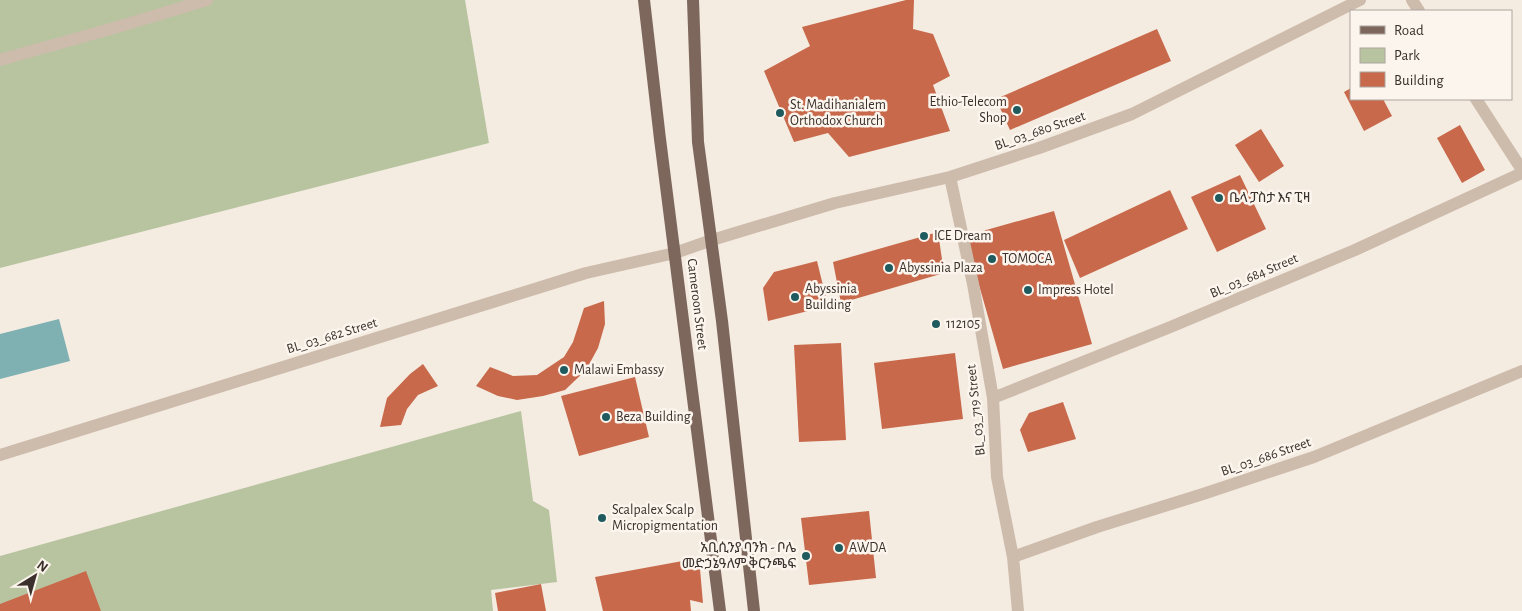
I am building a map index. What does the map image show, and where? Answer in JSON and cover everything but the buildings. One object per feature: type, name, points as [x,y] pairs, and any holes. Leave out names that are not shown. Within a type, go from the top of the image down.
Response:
[{"type":"main road","name":"Cameroon Street","points":[[644,0],[720,611]]},
{"type":"main road","name":"Cameroon Street","points":[[693,0],[698,142],[712,240],[754,611]]},
{"type":"street","points":[[0,60],[207,0]]},
{"type":"street","name":"BL_03_680 Street","points":[[712,240],[835,203],[950,177],[1039,148],[1132,114],[1360,0]]},
{"type":"street","points":[[1477,100],[1522,171]]},
{"type":"street","name":"BL_03_684 Street","points":[[992,398],[1168,328],[1355,250],[1522,171]]},
{"type":"street","name":"BL_03_719 Street","points":[[950,177],[973,284],[992,398],[997,477],[1013,557],[1018,611]]},
{"type":"street","name":"BL_03_682 Street","points":[[0,455],[586,273],[675,253],[712,240]]},
{"type":"street","name":"BL_03_686 Street","points":[[1013,557],[1097,527],[1314,457],[1522,371]]},
{"type":"green space","points":[[0,0],[465,0],[489,143],[0,268]]},
{"type":"green space","points":[[521,411],[533,501],[549,510],[557,582],[491,590],[493,611],[0,611],[0,556]]},
{"type":"water","points":[[59,319],[70,361],[0,379],[0,334]]},
{"type":"place","name":"Ethio-Telecom Shop","points":[[1017,110]]},
{"type":"place","name":"St. Madihanialem Orthodox Church","points":[[780,113]]},
{"type":"place","name":"ቤላ ፓስታ እና ፒዛ","points":[[1219,198]]},
{"type":"place","name":"ICE Dream","points":[[924,236]]},
{"type":"place","name":"TOMOCA","points":[[992,259]]},
{"type":"place","name":"Abyssinia Plaza","points":[[889,268]]},
{"type":"place","name":"Impress Hotel","points":[[1028,290]]},
{"type":"place","name":"Abyssinia Building","points":[[795,297]]},
{"type":"place","name":"112105","points":[[936,324]]},
{"type":"place","name":"Malawi Embassy","points":[[564,370]]},
{"type":"place","name":"Beza Building","points":[[606,417]]},
{"type":"place","name":"Scalpalex Scalp Micropigmentation","points":[[602,518]]},
{"type":"place","name":"AWDA","points":[[839,548]]},
{"type":"place","name":"አቢሲንያ ባንክ - ቦሌ መድኃኔዓለም ቅርንጫፍ","points":[[806,556]]}]
